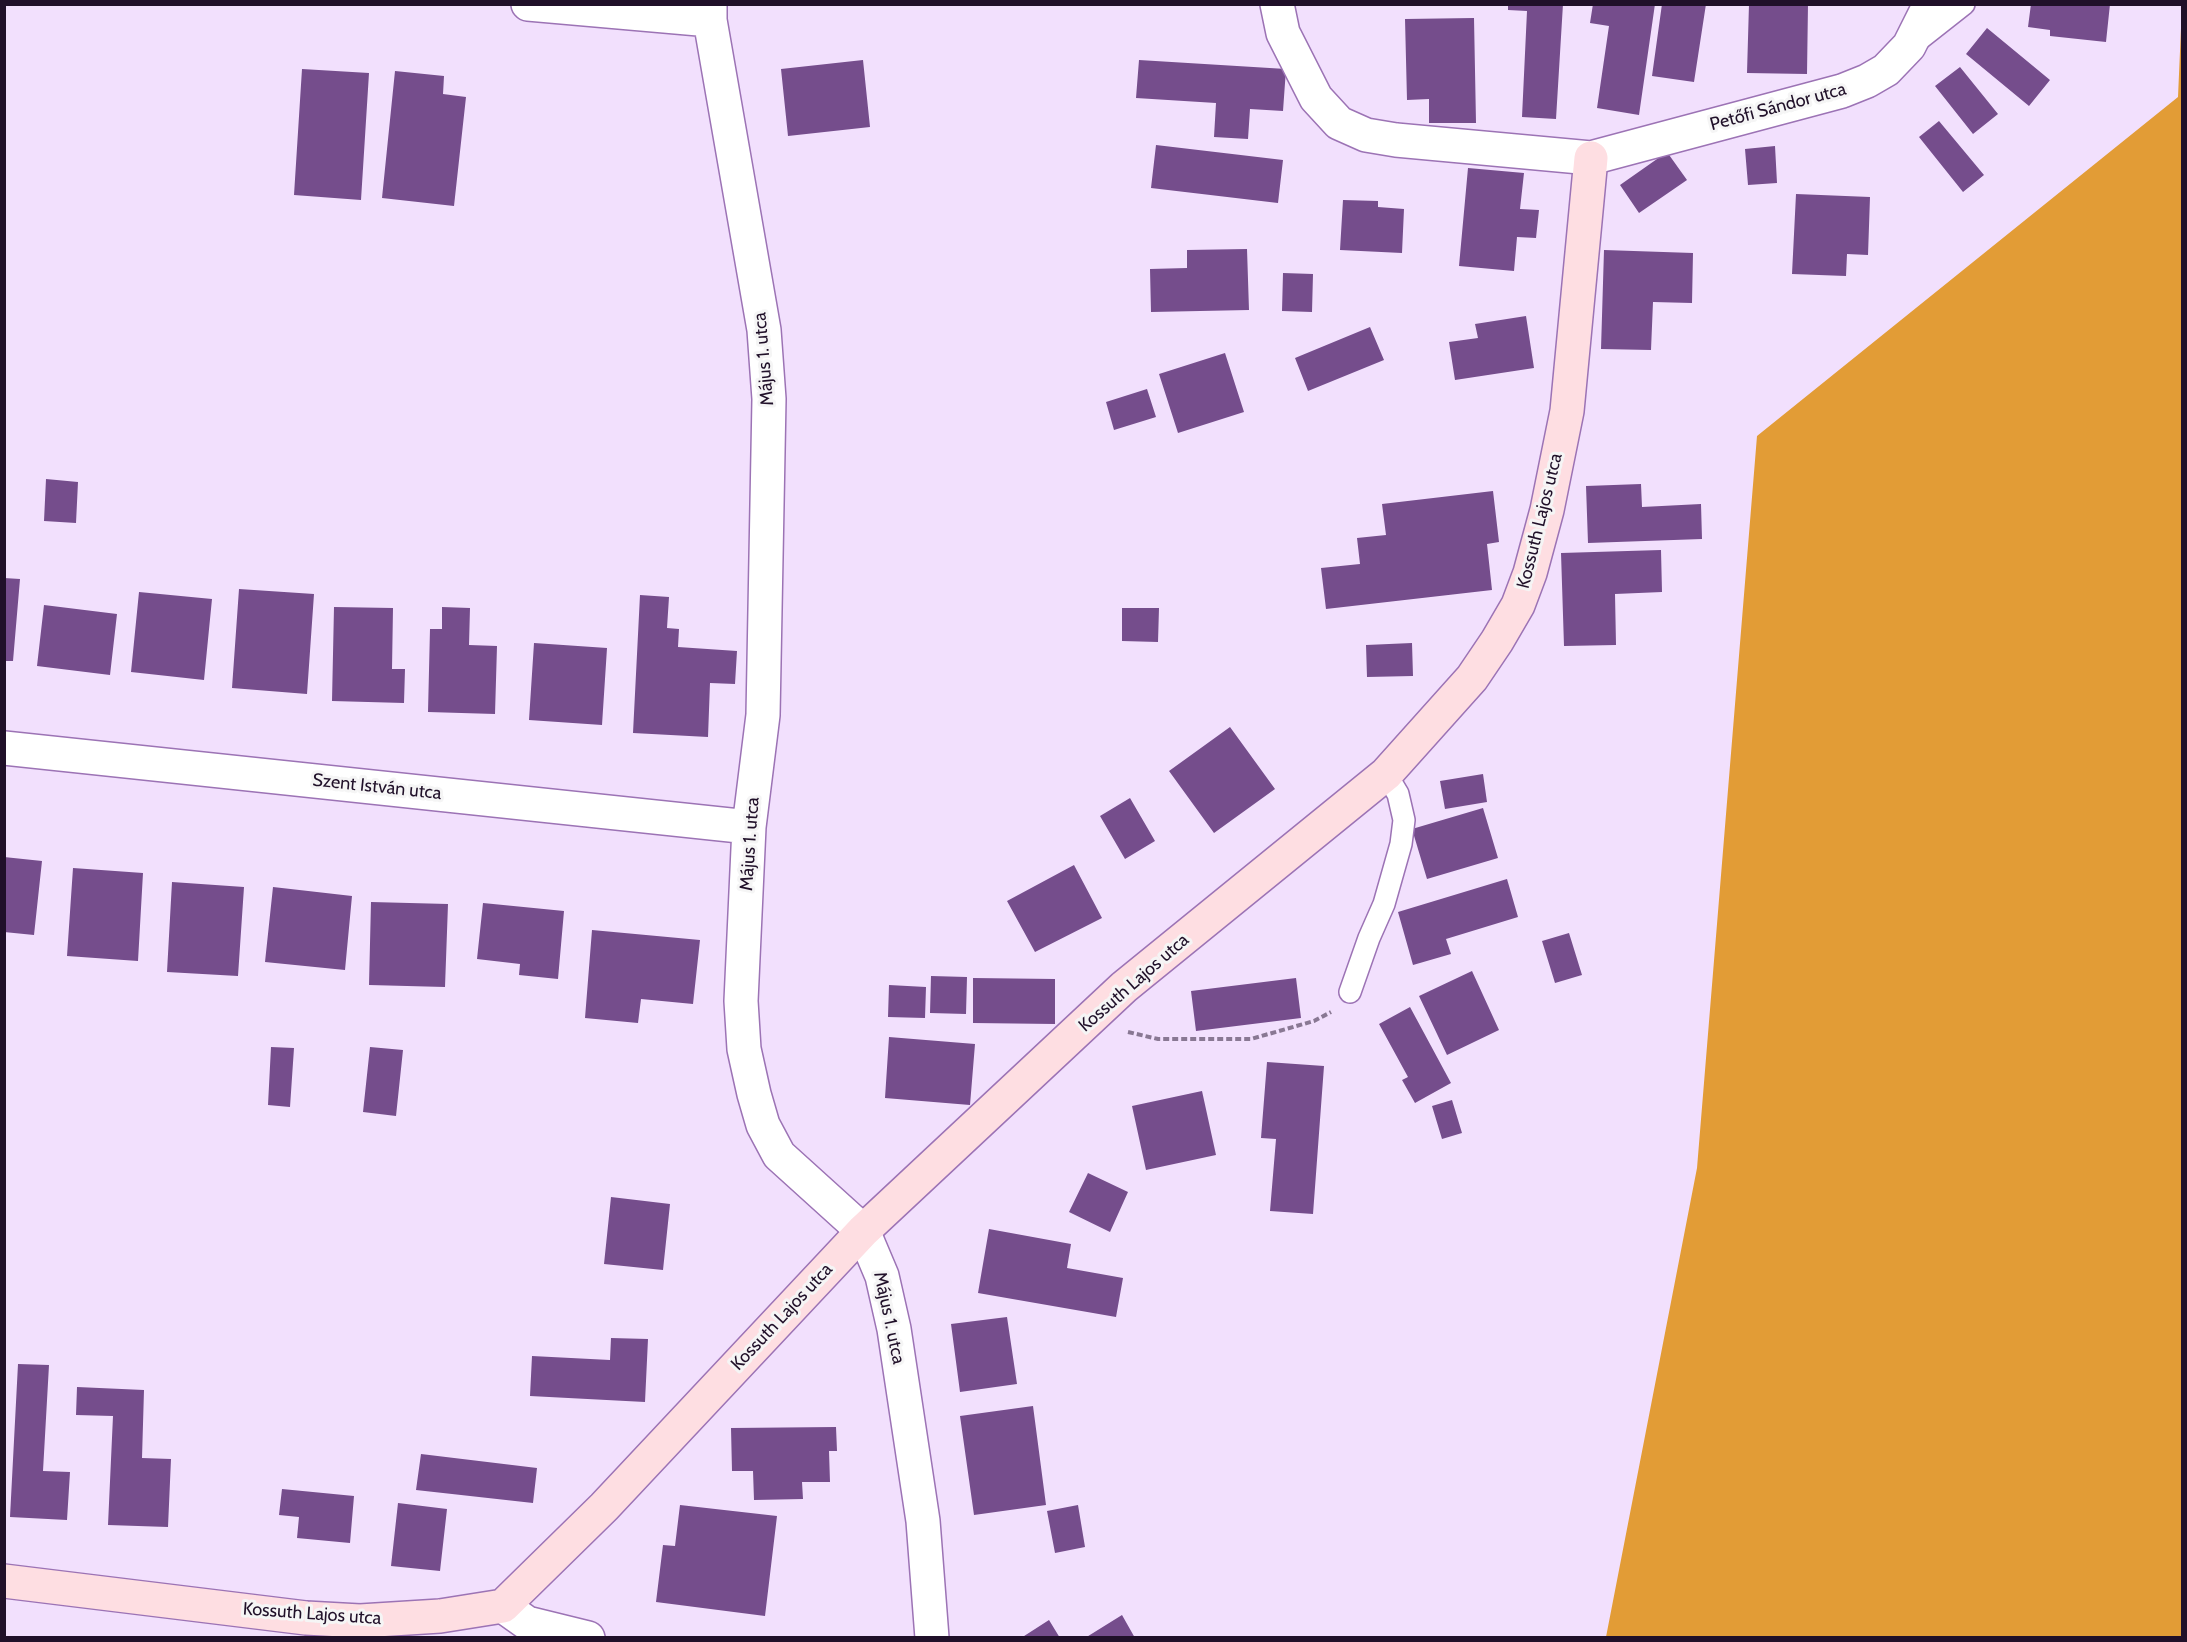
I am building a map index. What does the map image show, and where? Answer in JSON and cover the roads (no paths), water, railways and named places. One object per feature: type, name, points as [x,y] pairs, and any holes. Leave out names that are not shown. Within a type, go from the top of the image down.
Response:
[{"type":"street","points":[[528,4],[710,12]]},
{"type":"street","points":[[1276,4],[1283,33],[1316,98],[1339,123],[1366,135],[1396,140],[1591,158]]},
{"type":"street","name":"Petőfi Sándor utca","points":[[1591,158],[1842,91],[1866,81],[1886,69],[1909,46],[1930,4]]},
{"type":"street","name":"Május 1. utca","points":[[710,12],[764,330],[769,399],[763,715],[749,827],[741,1001],[744,1049],[763,1125],[779,1155],[863,1231],[882,1276],[894,1329],[923,1521],[932,1638]]},
{"type":"street","name":"Kossuth Lajos utca","points":[[4,1581],[306,1618],[360,1621],[440,1616],[503,1606],[604,1507],[863,1231],[1124,987],[1386,774],[1472,678],[1518,605],[1530,573],[1547,510],[1567,411],[1591,158]]},
{"type":"street","name":"Szent István utca","points":[[4,748],[749,827]]},
{"type":"street","points":[[503,1606],[527,1623],[588,1638]]},
{"type":"lane","points":[[1909,46],[1964,4]]},
{"type":"lane","points":[[1350,992],[1384,904],[1401,844],[1404,820],[1398,794],[1386,774]]}]
